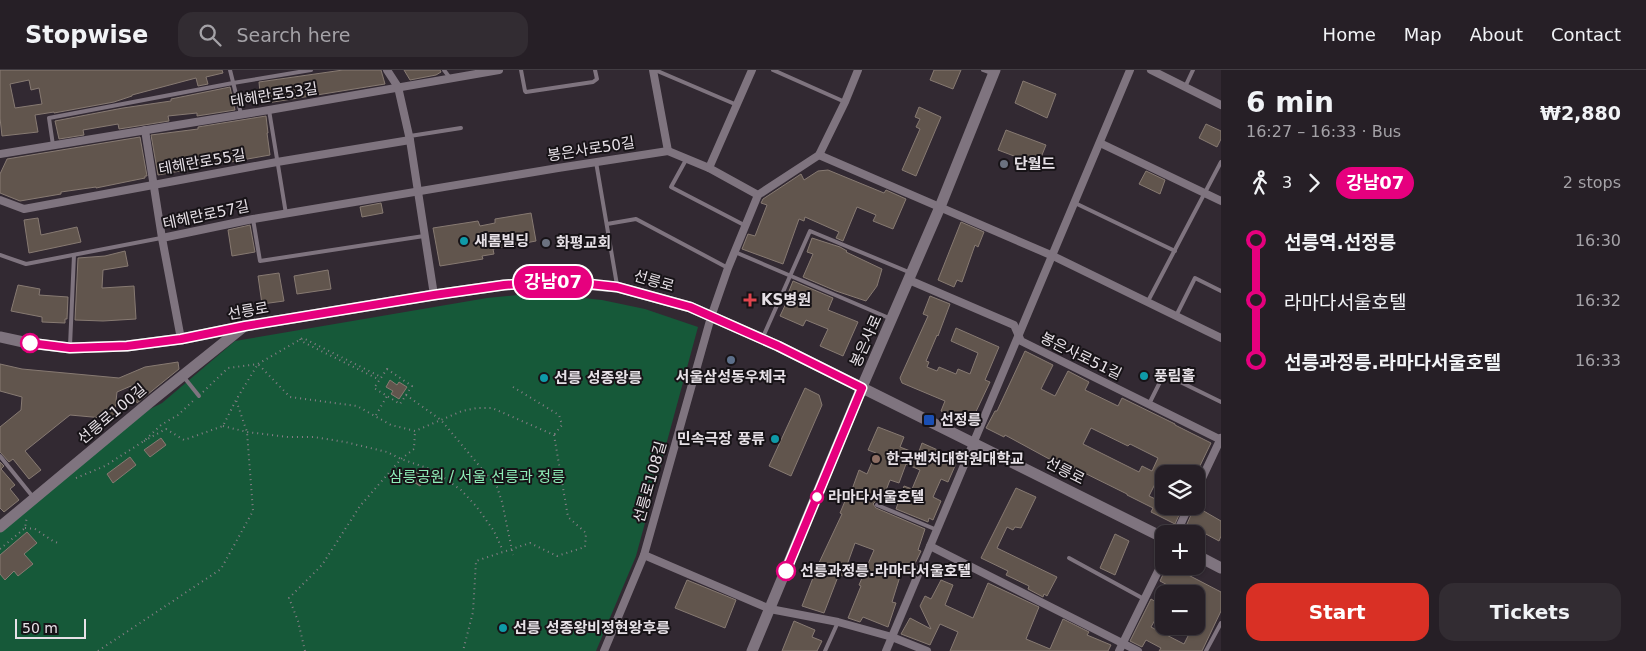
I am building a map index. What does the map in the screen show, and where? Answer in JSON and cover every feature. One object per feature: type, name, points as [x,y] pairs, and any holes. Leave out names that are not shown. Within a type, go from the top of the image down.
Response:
[{"type":"main road","name":"봉은사로","points":[[752,651],[940,207],[990,71]]},
{"type":"main road","name":"선릉로","points":[[0,337],[28,343],[70,348],[118,347],[181,339],[245,326],[434,295],[531,283],[571,282],[617,287],[690,307],[762,339],[974,442],[1155,533]]},
{"type":"main road","name":"선릉로100길","points":[[0,527],[245,326]]},
{"type":"main road","points":[[1205,560],[1221,568]]},
{"type":"street","points":[[387,70],[398,87],[410,138],[434,295]]},
{"type":"street","name":"테헤란로53길","points":[[0,154],[499,70]]},
{"type":"street","points":[[654,70],[668,151]]},
{"type":"street","points":[[709,168],[752,70]]},
{"type":"street","points":[[758,195],[819,155],[845,102],[858,70]]},
{"type":"street","points":[[886,651],[1130,70]]},
{"type":"street","points":[[1151,70],[1221,105]]},
{"type":"street","points":[[145,130],[162,238],[181,339]]},
{"type":"street","name":"테헤란로55길","points":[[0,200],[24,209],[410,138]]},
{"type":"street","points":[[1100,143],[1221,201]]},
{"type":"street","name":"봉은사로50길","points":[[418,191],[668,151],[709,168],[758,195]]},
{"type":"street","points":[[819,155],[1053,256],[1221,338]]},
{"type":"street","name":"테헤란로57길","points":[[162,238],[253,219],[418,191]]},
{"type":"street","name":"선릉로108길","points":[[604,651],[644,555],[711,317],[734,252],[758,195]]},
{"type":"street","name":"봉은사로51길","points":[[910,276],[1014,325],[1022,341],[1221,439]]},
{"type":"street","points":[[1205,472],[1221,439]]},
{"type":"street","points":[[930,546],[1138,651]]},
{"type":"street","points":[[644,555],[770,608],[838,622],[892,637],[927,651]]},
{"type":"street","points":[[1119,651],[1156,575]]},
{"type":"lane","points":[[230,70],[241,114]]},
{"type":"lane","points":[[233,83],[311,70]]},
{"type":"lane","points":[[444,70],[450,78]]},
{"type":"lane","points":[[521,70],[526,92],[593,82],[597,79],[595,70]]},
{"type":"lane","points":[[654,70],[737,105]]},
{"type":"lane","points":[[773,70],[845,102]]},
{"type":"lane","points":[[1185,87],[1193,70]]},
{"type":"lane","name":"테헤란로53길","points":[[53,145],[49,118],[233,83]]},
{"type":"lane","points":[[269,110],[286,214]]},
{"type":"lane","points":[[410,138],[461,128]]},
{"type":"lane","points":[[687,158],[671,187],[746,226]]},
{"type":"lane","points":[[596,162],[617,287]]},
{"type":"lane","points":[[1147,303],[1221,162]]},
{"type":"lane","points":[[1075,203],[1175,252]]},
{"type":"lane","points":[[253,219],[260,261],[424,236]]},
{"type":"lane","points":[[607,224],[636,219],[728,268]]},
{"type":"lane","points":[[762,339],[810,231],[910,276]]},
{"type":"lane","name":"테헤란로57길","points":[[0,255],[26,264],[162,238]]},
{"type":"lane","points":[[734,252],[892,319]]},
{"type":"lane","points":[[70,348],[74,255]]},
{"type":"lane","points":[[1176,316],[1195,278],[1221,291]]},
{"type":"lane","points":[[1149,404],[1164,374],[1221,402]]},
{"type":"lane","points":[[182,376],[199,396]]},
{"type":"lane","points":[[0,456],[34,498]]},
{"type":"lane","points":[[877,505],[937,530]]},
{"type":"lane","points":[[1069,558],[1144,599]]},
{"type":"lane","points":[[826,651],[838,622]]},
{"type":"lane","points":[[1206,651],[1221,623]]},
{"type":"path","points":[[144,441],[160,424],[178,415],[228,368],[258,364],[300,339],[378,379],[380,378]]},
{"type":"path","points":[[223,426],[258,364]]},
{"type":"path","points":[[258,364],[290,397],[357,406],[391,425],[415,431],[462,411],[492,408],[554,435]]},
{"type":"path","points":[[387,369],[412,386],[400,404],[374,388],[380,378],[387,369]]},
{"type":"path","points":[[463,651],[472,612],[476,560],[530,543],[557,556],[585,547],[586,533],[568,517],[554,435],[562,425],[558,416],[513,387]]},
{"type":"path","points":[[406,395],[441,420],[497,487],[513,555]]},
{"type":"path","points":[[375,416],[387,396]]},
{"type":"path","points":[[98,651],[221,569],[253,511],[247,432],[236,400]]},
{"type":"path","points":[[74,479],[105,466],[166,429],[184,440],[223,426],[247,432],[288,437],[314,437],[345,442],[387,452],[433,470],[461,490],[476,506],[494,531],[503,552]]},
{"type":"path","points":[[306,651],[298,621],[289,598],[322,565],[360,506],[401,459],[414,449],[415,431]]},
{"type":"path","points":[[0,550],[25,528],[28,520],[26,513],[20,519]]},
{"type":"path","points":[[25,528],[35,529],[53,541],[58,542]]},
{"type":"path","points":[[472,612],[477,611]]},
{"type":"green space","name":"삼릉공원 / 서울 선릉과 정릉","points":[[537,293],[602,300],[645,309],[698,327],[636,556],[596,651],[0,651],[0,529],[150,409],[162,403],[235,341],[487,298]]},
{"type":"building","points":[[0,70],[222,70],[223,73],[206,77],[208,84],[198,86],[196,78],[132,95],[114,102],[35,115],[38,132],[2,136]],"holes":[[[29,80],[31,90],[39,88],[42,104],[15,108],[10,84]]]},
{"type":"building","points":[[343,70],[381,70],[385,84],[261,104],[259,82]]},
{"type":"building","points":[[404,70],[440,70],[441,72],[436,75],[410,80]]},
{"type":"building","points":[[934,70],[961,70],[953,89],[930,80]]},
{"type":"building","points":[[1023,81],[1056,94],[1047,118],[1015,103]]},
{"type":"building","points":[[230,87],[235,110],[197,116],[197,113],[168,116],[169,121],[119,129],[118,124],[83,130],[84,135],[59,139],[55,121],[171,101],[171,99]]},
{"type":"building","points":[[919,107],[941,117],[916,176],[902,170],[920,129],[916,127],[920,119],[915,117]]},
{"type":"building","points":[[266,116],[270,155],[158,175],[151,135],[198,129],[198,127]]},
{"type":"building","points":[[1206,124],[1221,131],[1221,139],[1217,147],[1199,138]]},
{"type":"building","points":[[1006,130],[1046,145],[1038,165],[998,150]]},
{"type":"building","points":[[140,137],[147,176],[145,178],[20,201],[0,193],[0,174],[7,159]]},
{"type":"building","points":[[828,170],[884,193],[886,190],[906,199],[893,229],[873,221],[876,215],[857,207],[843,241],[836,238],[839,232],[805,217],[804,221],[799,219],[783,264],[742,249],[748,234],[755,236],[767,205],[761,203],[763,199],[801,174],[804,180],[818,171]]},
{"type":"building","points":[[1146,171],[1165,180],[1160,194],[1139,184]]},
{"type":"building","points":[[381,203],[383,213],[362,217],[360,207]]},
{"type":"building","name":"새롬빌딩","points":[[531,213],[536,241],[493,249],[494,254],[482,256],[483,259],[440,266],[433,228],[478,221],[480,226],[495,223],[495,219]]},
{"type":"building","points":[[38,218],[41,235],[77,227],[81,242],[29,253],[24,220]]},
{"type":"building","points":[[961,222],[984,232],[978,247],[975,245],[962,282],[957,280],[954,287],[938,280]]},
{"type":"building","points":[[250,225],[255,252],[232,256],[228,230]]},
{"type":"building","points":[[812,238],[840,247],[846,252],[882,269],[877,286],[866,301],[803,277],[813,254],[807,252]]},
{"type":"building","points":[[125,251],[128,266],[103,270],[102,288],[134,286],[136,319],[75,320],[78,258],[105,256]]},
{"type":"building","points":[[328,270],[331,289],[297,294],[294,276]]},
{"type":"building","points":[[279,273],[284,301],[262,304],[258,276]]},
{"type":"building","points":[[793,281],[833,298],[828,310],[858,322],[843,356],[820,346],[828,329],[806,320],[803,326],[780,316],[789,297],[787,296]]},
{"type":"building","points":[[18,285],[40,289],[39,295],[68,297],[67,319],[65,319],[65,323],[42,322],[42,317],[11,311]]},
{"type":"building","points":[[930,296],[950,304],[926,361],[929,362],[927,367],[937,371],[939,367],[956,374],[958,369],[970,374],[978,353],[951,341],[956,328],[999,347],[985,380],[990,382],[972,420],[957,413],[955,417],[941,411],[945,401],[902,383],[900,378],[928,316],[923,314]]},
{"type":"building","points":[[1025,351],[1053,365],[1041,389],[1055,396],[1068,371],[1089,382],[1085,390],[1118,406],[1122,398],[1211,443],[1200,465],[1155,465],[1155,484],[1149,496],[1155,499],[1155,514],[1151,512],[1153,508],[1127,494],[1052,457],[1051,460],[1005,435],[1004,437],[986,428],[995,411],[997,411]],"holes":[[[1091,428],[1128,446],[1130,444],[1158,458],[1152,471],[1142,466],[1139,472],[1083,444]]]},
{"type":"building","points":[[178,362],[179,369],[137,403],[131,386],[117,392],[114,419],[70,415],[25,451],[41,470],[29,479],[13,459],[9,462],[0,452],[0,427],[21,410],[22,397],[0,391],[0,364],[22,369],[119,378],[145,367]]},
{"type":"building","points":[[390,380],[397,385],[399,382],[407,387],[399,399],[391,394],[393,391],[386,387]]},
{"type":"building","points":[[805,388],[819,395],[822,405],[791,476],[769,466]]},
{"type":"building","points":[[878,427],[904,437],[900,447],[918,454],[922,443],[958,459],[948,482],[941,479],[933,497],[941,501],[933,520],[929,518],[928,522],[896,509],[904,486],[912,489],[920,470],[906,464],[899,483],[890,480],[881,503],[876,501],[873,504],[876,508],[925,529],[918,550],[921,551],[910,574],[902,570],[892,602],[896,603],[888,627],[863,617],[860,622],[848,618],[861,586],[859,585],[874,550],[855,543],[843,576],[839,574],[824,613],[802,606],[859,470],[867,474],[876,453],[868,450]]},
{"type":"building","points":[[161,438],[166,445],[150,457],[144,450]]},
{"type":"building","points":[[130,457],[136,465],[113,483],[107,474]]},
{"type":"building","points":[[0,462],[4,466],[1,469],[15,485],[10,489],[19,500],[4,512],[0,508]]},
{"type":"building","points":[[414,471],[425,478],[420,486],[409,479]]},
{"type":"building","points":[[1016,488],[1036,497],[1021,528],[1015,527],[1013,530],[1007,527],[997,548],[1057,577],[1047,596],[1044,594],[1043,597],[1028,589],[1029,586],[1006,575],[1008,571],[981,558]]},
{"type":"building","points":[[1205,512],[1221,521],[1219,541],[1205,534],[1205,525],[1187,524],[1191,515],[1205,515]]},
{"type":"building","points":[[1157,515],[1179,515],[1175,524]]},
{"type":"building","points":[[27,532],[37,543],[24,554],[33,564],[18,576],[14,571],[5,580],[0,574],[0,555]]},
{"type":"building","points":[[1115,534],[1129,541],[1115,575],[1100,568]]},
{"type":"building","points":[[1163,575],[1188,575],[1221,592],[1221,611],[1202,651],[1159,651],[1161,648],[1146,640],[1142,647],[1130,641],[1151,599],[1155,601],[1155,620],[1151,627],[1155,629],[1155,635],[1167,635],[1184,644],[1188,635],[1205,635],[1205,585],[1167,585],[1160,581]]},
{"type":"building","points":[[687,580],[736,600],[725,628],[675,608]]},
{"type":"building","points":[[941,580],[953,585],[945,605],[973,618],[988,583],[1039,607],[1026,639],[1050,649],[1063,619],[1089,632],[1087,635],[1111,645],[1108,651],[950,651],[958,632],[940,624],[930,645],[901,634],[910,618],[931,629],[920,606],[925,596],[931,599]]},
{"type":"building","points":[[794,621],[815,630],[812,637],[822,641],[817,651],[782,651]]},
{"type":"bus line","name":"강남07","points":[[30,343],[70,348],[127,346],[181,339],[245,326],[434,295],[531,283],[571,282],[617,287],[690,307],[778,346],[862,388],[786,571]]},
{"type":"place","name":"단월드","points":[[1004,164]]},
{"type":"place","name":"새롬빌딩","points":[[464,241]]},
{"type":"place","name":"화평교회","points":[[546,243]]},
{"type":"place","name":"KS병원","points":[[750,300]]},
{"type":"place","name":"서울삼성동우체국","points":[[731,360]]},
{"type":"place","name":"풍림홀","points":[[1144,376]]},
{"type":"place","name":"선릉 성종왕릉","points":[[544,378]]},
{"type":"place","name":"선정릉","points":[[929,420]]},
{"type":"place","name":"민속극장 풍류","points":[[775,439]]},
{"type":"place","name":"한국벤처대학원대학교","points":[[876,459]]},
{"type":"place","name":"라마다서울호텔","points":[[817,497]]},
{"type":"place","name":"선릉과정릉.라마다서울호텔","points":[[786,571]]},
{"type":"place","name":"선릉 성종왕비정현왕후릉","points":[[503,628]]}]
